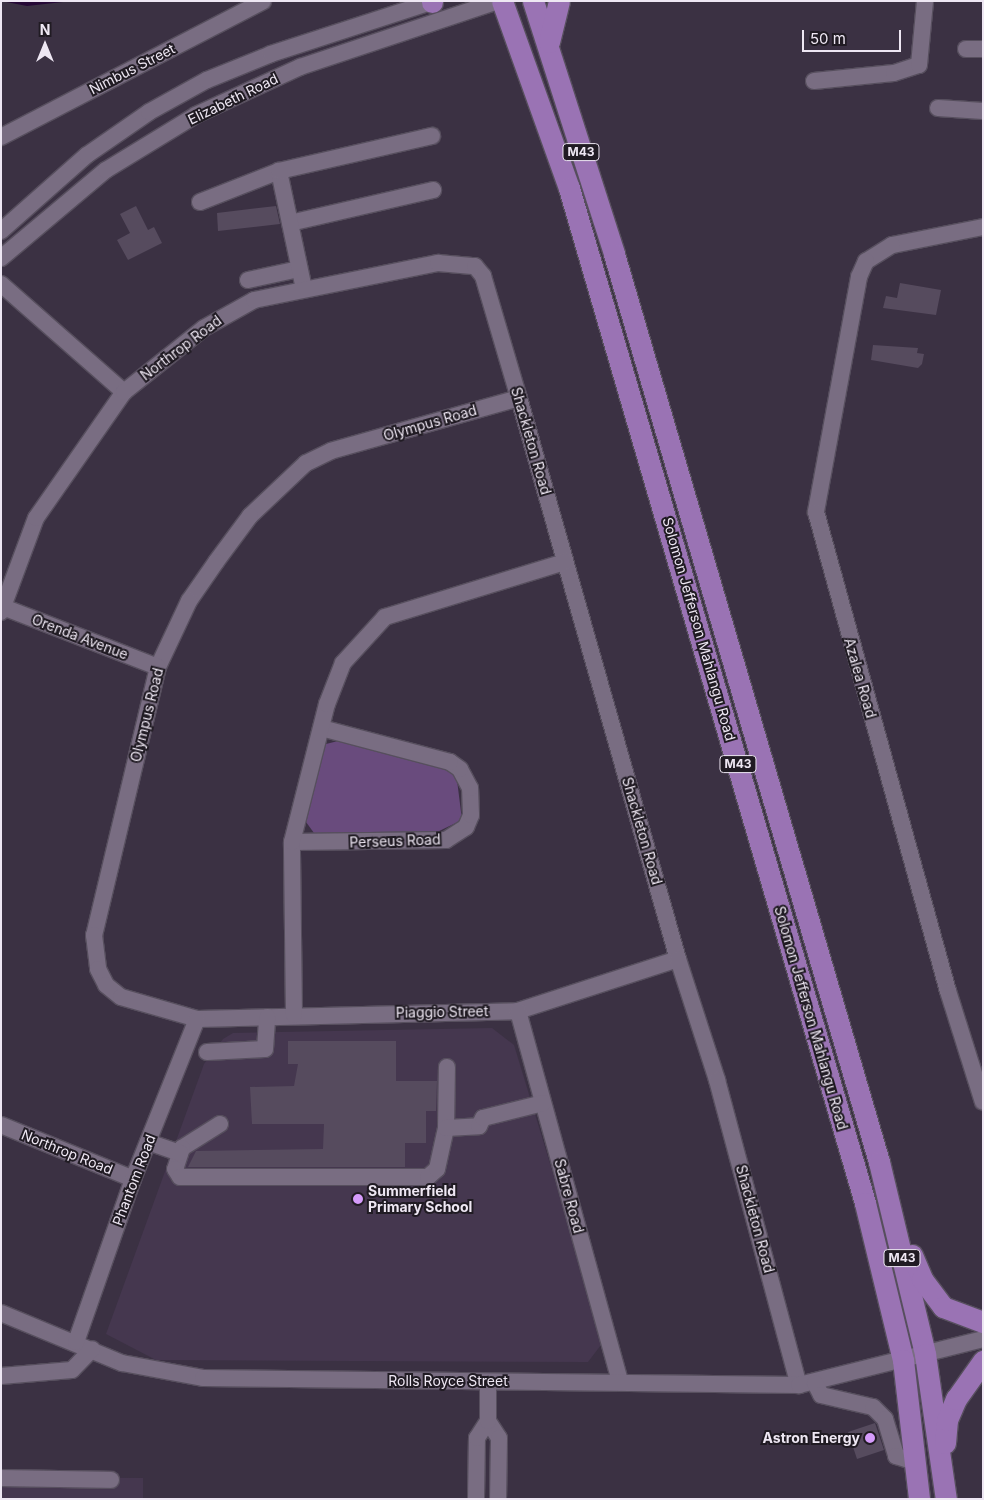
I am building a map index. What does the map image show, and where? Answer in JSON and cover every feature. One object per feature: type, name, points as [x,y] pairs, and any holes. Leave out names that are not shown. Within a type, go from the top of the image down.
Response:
[{"type":"main road","name":"Solomon Jefferson Mahlangu Road","points":[[502,1],[569,188],[666,514],[864,1204],[903,1360],[919,1499]]},
{"type":"main road","name":"Solomon Jefferson Mahlangu Road","points":[[533,1],[606,229],[890,1201],[924,1354],[946,1497]]},
{"type":"main road","points":[[551,58],[559,1]]},
{"type":"main road","points":[[890,1201],[935,1299],[956,1315],[983,1322]]},
{"type":"main road","points":[[946,1497],[947,1420],[967,1380],[983,1361]]},
{"type":"street","name":"Nimbus Street","points":[[1,137],[263,1]]},
{"type":"street","name":"Elizabeth Road","points":[[1,258],[106,170],[196,115],[300,68],[498,1]]},
{"type":"street","points":[[814,81],[894,73],[919,65],[925,1]]},
{"type":"street","name":"Elizabeth Road","points":[[1,231],[87,155],[148,112],[207,80],[271,54],[433,2]]},
{"type":"street","points":[[966,48],[983,49]]},
{"type":"street","points":[[938,108],[983,111]]},
{"type":"street","points":[[200,202],[279,171],[432,136]]},
{"type":"street","points":[[279,171],[304,289]]},
{"type":"street","points":[[290,223],[433,190]]},
{"type":"street","name":"Azalea Road","points":[[983,227],[908,241],[876,252],[859,277],[816,517],[979,1074],[983,1102]]},
{"type":"street","name":"Northrop Road","points":[[2,610],[36,518],[124,392],[237,307],[304,289],[454,262],[475,266],[483,276]]},
{"type":"street","points":[[248,280],[299,269]]},
{"type":"street","name":"Shackleton Road","points":[[483,276],[678,959],[718,1080],[807,1384]]},
{"type":"street","points":[[1,284],[124,392]]},
{"type":"street","name":"Olympus Road","points":[[197,1019],[121,997],[106,985],[94,952],[158,667],[189,601],[250,516],[306,463],[331,451],[519,398]]},
{"type":"street","points":[[294,1015],[292,842],[321,728],[343,663],[374,623],[396,611],[565,562]]},
{"type":"street","name":"Orenda Avenue","points":[[2,610],[158,667]]},
{"type":"street","name":"Perseus Road","points":[[292,842],[446,840],[466,827],[471,815],[470,788],[464,773],[450,762],[321,728]]},
{"type":"street","name":"Piaggio Street","points":[[197,1019],[294,1015],[518,1011],[678,959]]},
{"type":"street","name":"Sabre Road","points":[[518,1011],[620,1382]]},
{"type":"street","points":[[207,1052],[264,1049],[266,1016]]},
{"type":"street","name":"Phantom Road","points":[[76,1342],[133,1179],[197,1019]]},
{"type":"street","points":[[220,1124],[186,1145],[180,1153],[176,1169],[180,1177],[428,1177],[437,1169],[446,1128],[448,1068]]},
{"type":"street","points":[[446,1128],[479,1126],[483,1118],[543,1103]]},
{"type":"street","name":"Northrop Road","points":[[1,1125],[133,1179]]},
{"type":"street","points":[[148,1142],[180,1153]]},
{"type":"street","name":"Rolls Royce Street","points":[[1,1313],[76,1342],[122,1363],[203,1378],[807,1384],[983,1339]]},
{"type":"street","points":[[1,1376],[72,1370],[92,1349]]},
{"type":"street","points":[[488,1382],[488,1425],[499,1438],[498,1499]]},
{"type":"street","points":[[807,1384],[821,1395],[873,1408],[885,1418],[896,1456],[915,1462]]},
{"type":"street","points":[[476,1499],[476,1438],[488,1425]]},
{"type":"street","points":[[1,1478],[111,1480]]},
{"type":"shaded area","points":[[1,1],[72,1],[27,6]]},
{"type":"shaded area","points":[[342,740],[450,770],[457,780],[462,820],[435,833],[314,833],[306,822],[321,750],[326,744]]},
{"type":"shaded area","name":"Summerfield Primary School","points":[[492,1028],[514,1045],[604,1341],[588,1362],[156,1360],[106,1334],[204,1064],[223,1039],[233,1033]]},
{"type":"shaded area","points":[[1,1477],[143,1478],[143,1499],[1,1499]]},
{"type":"building","points":[[136,206],[148,230],[154,227],[162,243],[128,260],[117,240],[130,233],[120,214]]},
{"type":"building","points":[[276,206],[280,224],[218,231],[217,213]]},
{"type":"building","points":[[900,283],[941,290],[936,315],[883,308],[886,296],[897,298]]},
{"type":"building","points":[[873,345],[918,348],[917,353],[924,354],[922,364],[918,368],[871,360]]},
{"type":"building","points":[[288,1041],[396,1041],[396,1081],[437,1081],[436,1111],[426,1111],[426,1143],[405,1143],[405,1167],[188,1167],[196,1151],[323,1149],[324,1124],[252,1124],[250,1087],[294,1086],[298,1064],[288,1064]]},
{"type":"building","points":[[875,1423],[884,1450],[857,1459],[848,1432]]},
{"type":"place","name":"Summerfield Primary School","points":[[358,1199]]},
{"type":"place","name":"Astron Energy","points":[[870,1438]]}]
